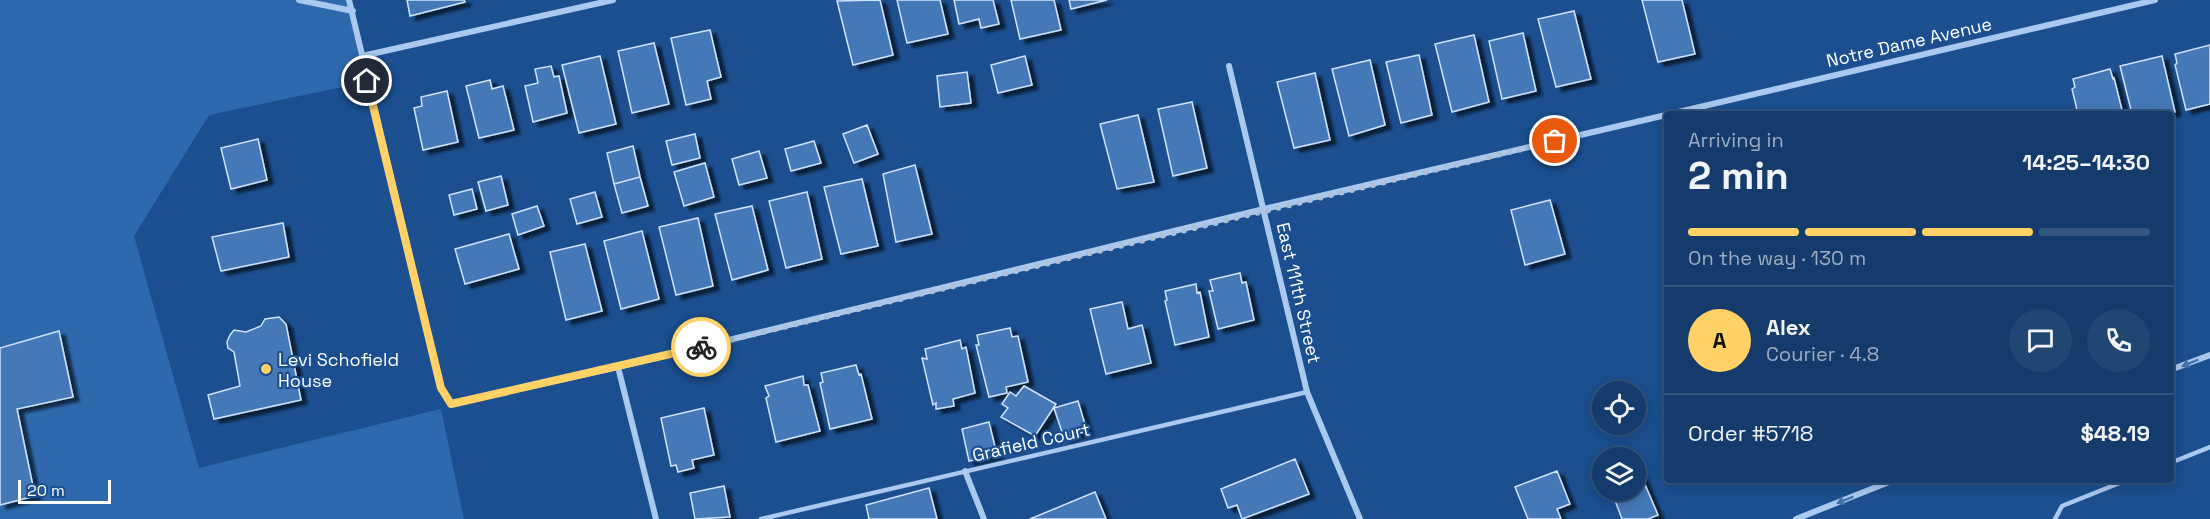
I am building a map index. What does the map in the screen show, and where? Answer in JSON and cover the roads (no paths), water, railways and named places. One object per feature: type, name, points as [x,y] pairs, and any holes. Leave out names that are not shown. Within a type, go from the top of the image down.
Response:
[{"type":"street","points":[[299,0],[352,11]]},
{"type":"street","points":[[349,0],[362,56],[614,0]]},
{"type":"street","name":"Notre Dame Avenue","points":[[1681,111],[2155,0]]},
{"type":"street","name":"Notre Dame Avenue","points":[[362,56],[441,388],[451,404],[618,367],[1664,115]]},
{"type":"street","name":"East 111th Street","points":[[1229,66],[1307,392],[1360,519]]},
{"type":"street","points":[[2174,368],[2210,355]]},
{"type":"street","points":[[618,367],[656,519]]},
{"type":"street","points":[[965,471],[984,519]]},
{"type":"street","points":[[1796,519],[1886,483]]},
{"type":"lane","name":"Grafield Court","points":[[761,519],[1307,392]]},
{"type":"lane","points":[[2174,461],[2210,447]]},
{"type":"lane","points":[[2055,519],[2062,506],[2120,483]]},
{"type":"place","name":"Levi Schofield House","points":[[266,369]]}]
